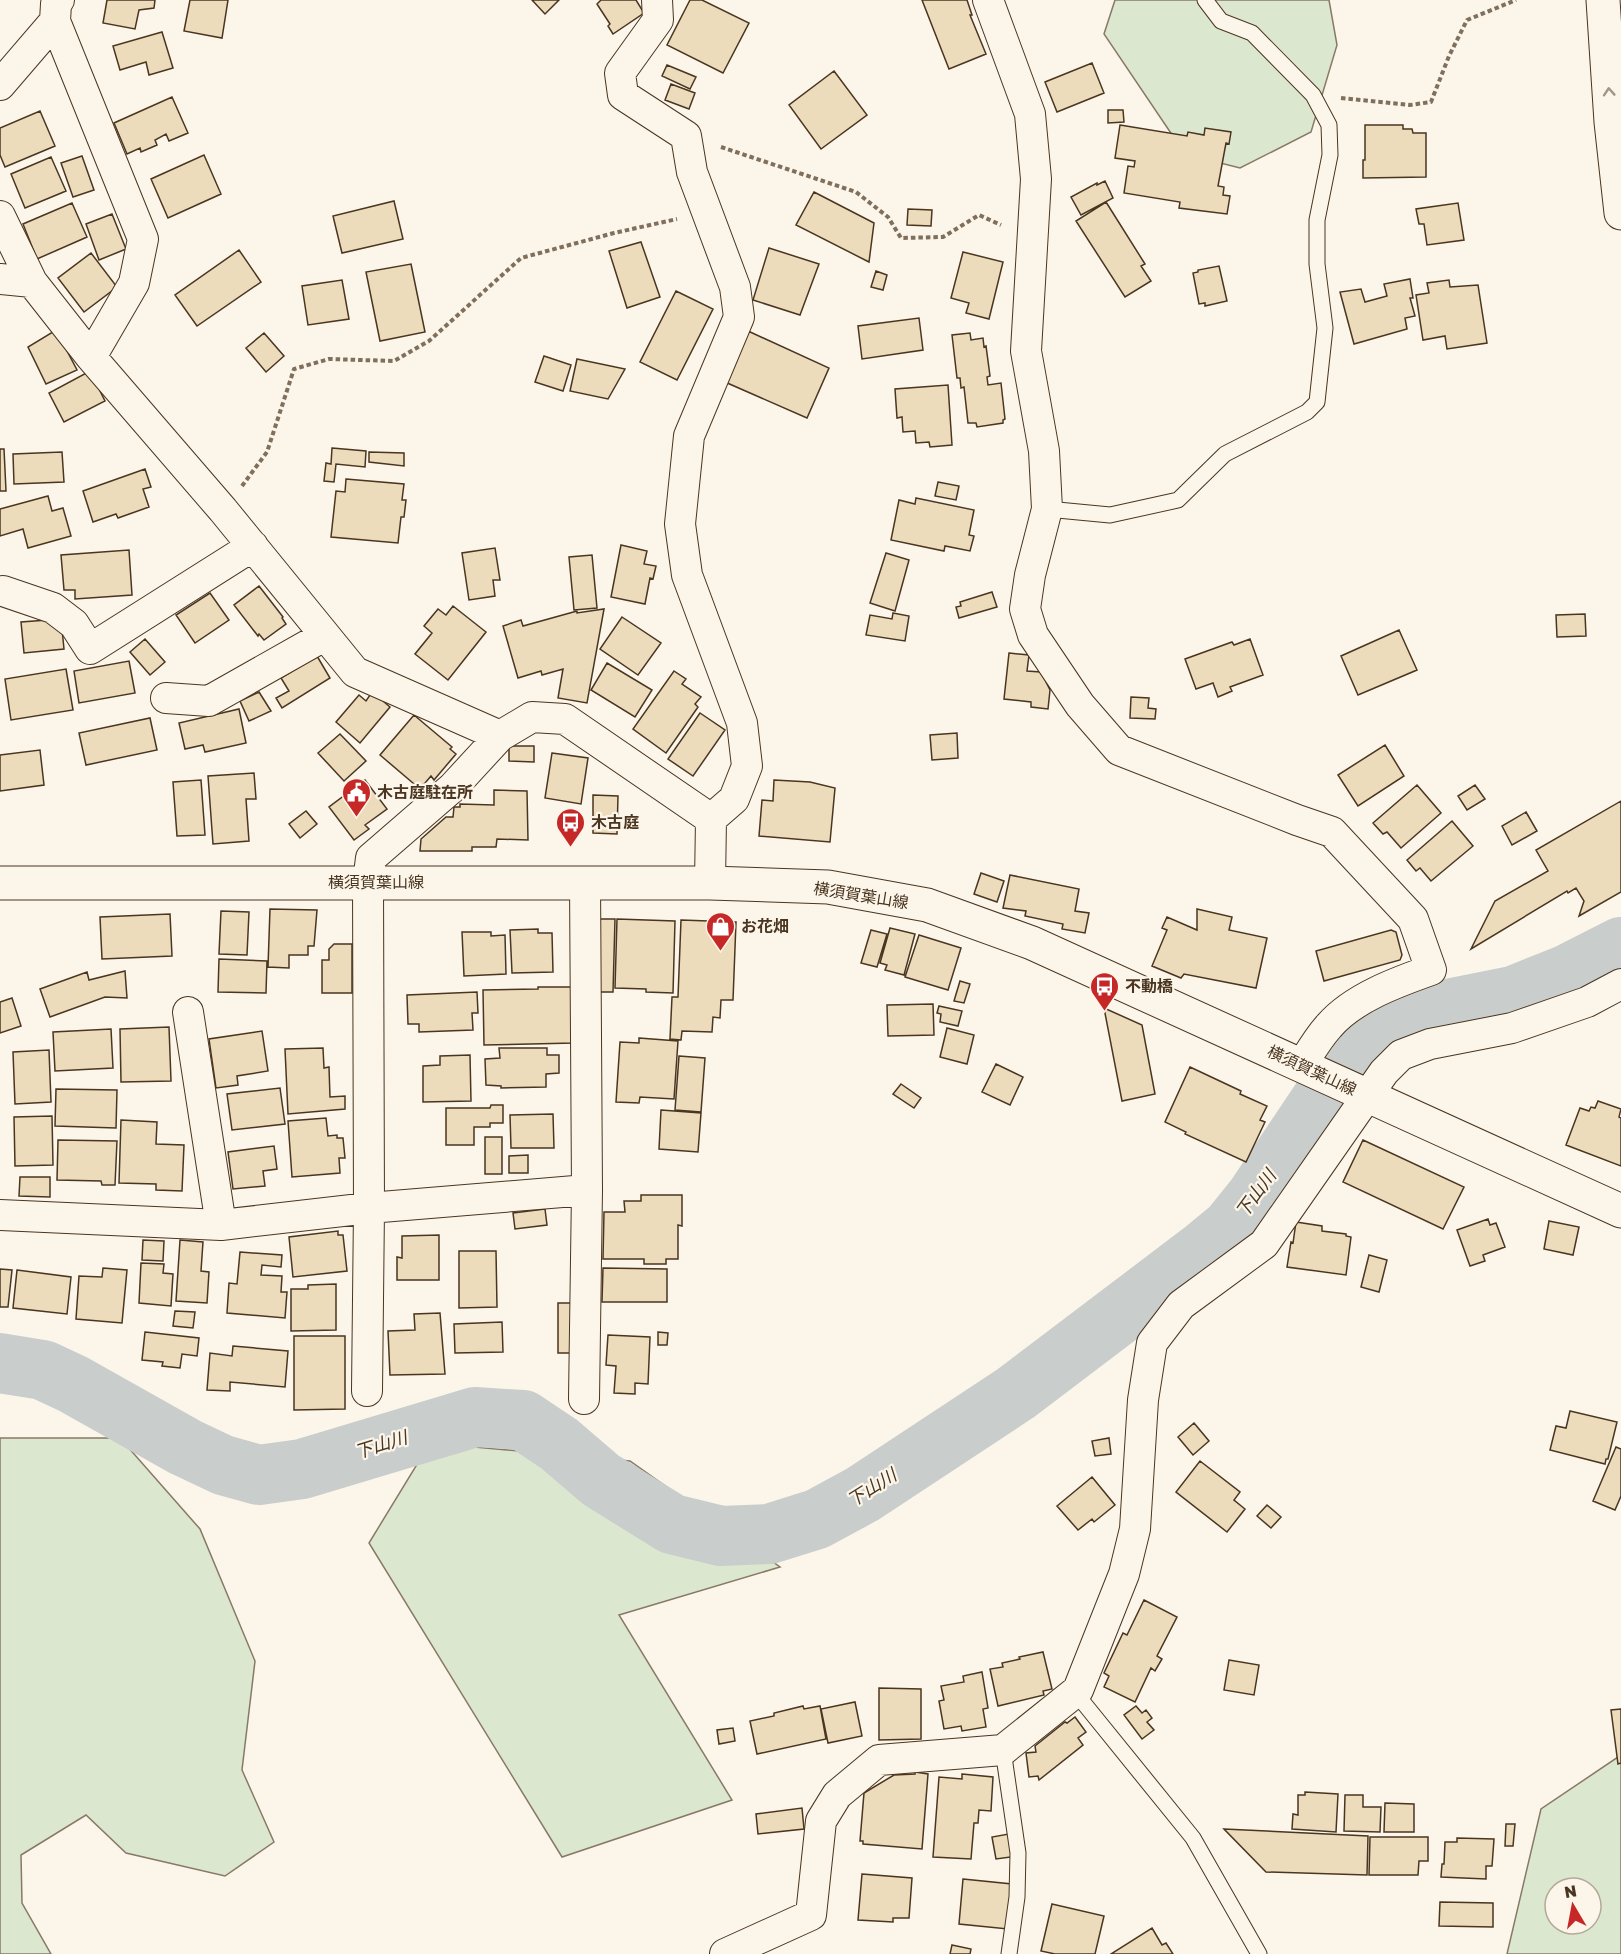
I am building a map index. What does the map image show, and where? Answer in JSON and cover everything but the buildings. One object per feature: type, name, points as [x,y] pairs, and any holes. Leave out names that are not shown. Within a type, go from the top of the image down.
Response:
[{"type":"main road","points":[[1603,0],[1611,123],[1621,213]]},
{"type":"main road","name":"横須賀葉山線","points":[[0,883],[710,883],[828,887],[927,905],[1032,943],[1621,1211]]},
{"type":"street","points":[[657,0],[658,20],[620,73],[623,95],[686,136],[692,172],[735,287],[739,317],[689,436],[680,524],[687,575],[742,723],[747,766],[734,799],[711,819],[710,883]]},
{"type":"street","points":[[988,0],[1030,114],[1036,179],[1026,351],[1044,451],[1047,509],[1030,574],[1025,609],[1033,635],[1080,705],[1119,750],[1332,832],[1413,919],[1431,970],[1390,984],[1351,1008],[1331,1024],[1316,1043],[1306,1067]]},
{"type":"street","points":[[0,85],[57,11]]},
{"type":"street","points":[[57,11],[143,239],[134,283],[91,357]]},
{"type":"street","points":[[0,216],[32,282],[91,357],[223,510],[355,672],[500,736]]},
{"type":"street","points":[[0,279],[32,282]]},
{"type":"street","points":[[3,591],[53,608],[74,624],[90,649],[253,546]]},
{"type":"street","points":[[165,698],[209,701],[324,636]]},
{"type":"street","points":[[367,1391],[368,882],[371,858],[453,787],[500,736],[532,717],[565,719],[711,819]]},
{"type":"street","points":[[584,1399],[585,882]]},
{"type":"street","points":[[725,1954],[811,1915],[820,1821],[837,1795],[879,1760],[1004,1750],[1078,1690],[1124,1574],[1135,1529],[1143,1400],[1152,1343],[1181,1305],[1264,1244],[1359,1092],[1401,1055],[1431,1044],[1512,1028],[1587,1002],[1621,984]]},
{"type":"street","points":[[188,1012],[221,1225]]},
{"type":"street","points":[[0,1215],[221,1225],[369,1208],[586,1190]]},
{"type":"lane","points":[[1047,509],[1110,515],[1178,500],[1225,454],[1307,412],[1317,402],[1324,328],[1317,264],[1317,220],[1330,155],[1329,125],[1313,95],[1252,33],[1221,21],[1205,0]]},
{"type":"lane","points":[[1078,1690],[1082,1701],[1193,1838],[1259,1954]]},
{"type":"lane","points":[[1004,1750],[1018,1853],[1017,1897],[1009,1954]]},
{"type":"path","points":[[1313,95],[1410,105],[1431,102],[1449,56],[1467,20],[1516,0]]},
{"type":"path","points":[[686,136],[856,192],[888,217],[902,238],[943,237],[979,215],[1032,239]]},
{"type":"path","points":[[223,510],[267,452],[294,369],[329,359],[394,361],[429,341],[520,258],[614,233],[708,213]]},
{"type":"green space","points":[[1115,0],[1329,0],[1337,45],[1311,132],[1240,168],[1185,154],[1104,34]]},
{"type":"green space","points":[[0,1438],[120,1438],[200,1529],[255,1661],[242,1770],[274,1842],[225,1876],[126,1853],[86,1815],[21,1855],[22,1903],[51,1954],[0,1954]]},
{"type":"green space","points":[[430,1443],[630,1461],[780,1567],[619,1615],[732,1800],[562,1857],[369,1543]]},
{"type":"green space","points":[[1621,1755],[1621,1954],[1507,1954],[1541,1809]]},
{"type":"waterway","name":"下山川","points":[[0,1363],[43,1370],[73,1384],[185,1447],[223,1465],[259,1475],[302,1469],[475,1417],[523,1420],[559,1444],[601,1480],[672,1524],[721,1536],[769,1534],[817,1519],[863,1494],[1016,1393],[1202,1252],[1231,1228],[1256,1197],[1358,1045],[1379,1030],[1413,1016],[1513,996],[1568,974],[1621,947]]},
{"type":"place","name":"木古庭駐在所","points":[[356,818]]},
{"type":"place","name":"木古庭","points":[[570,848]]},
{"type":"place","name":"お花畑","points":[[720,952]]},
{"type":"place","name":"不動橋","points":[[1104,1012]]}]
